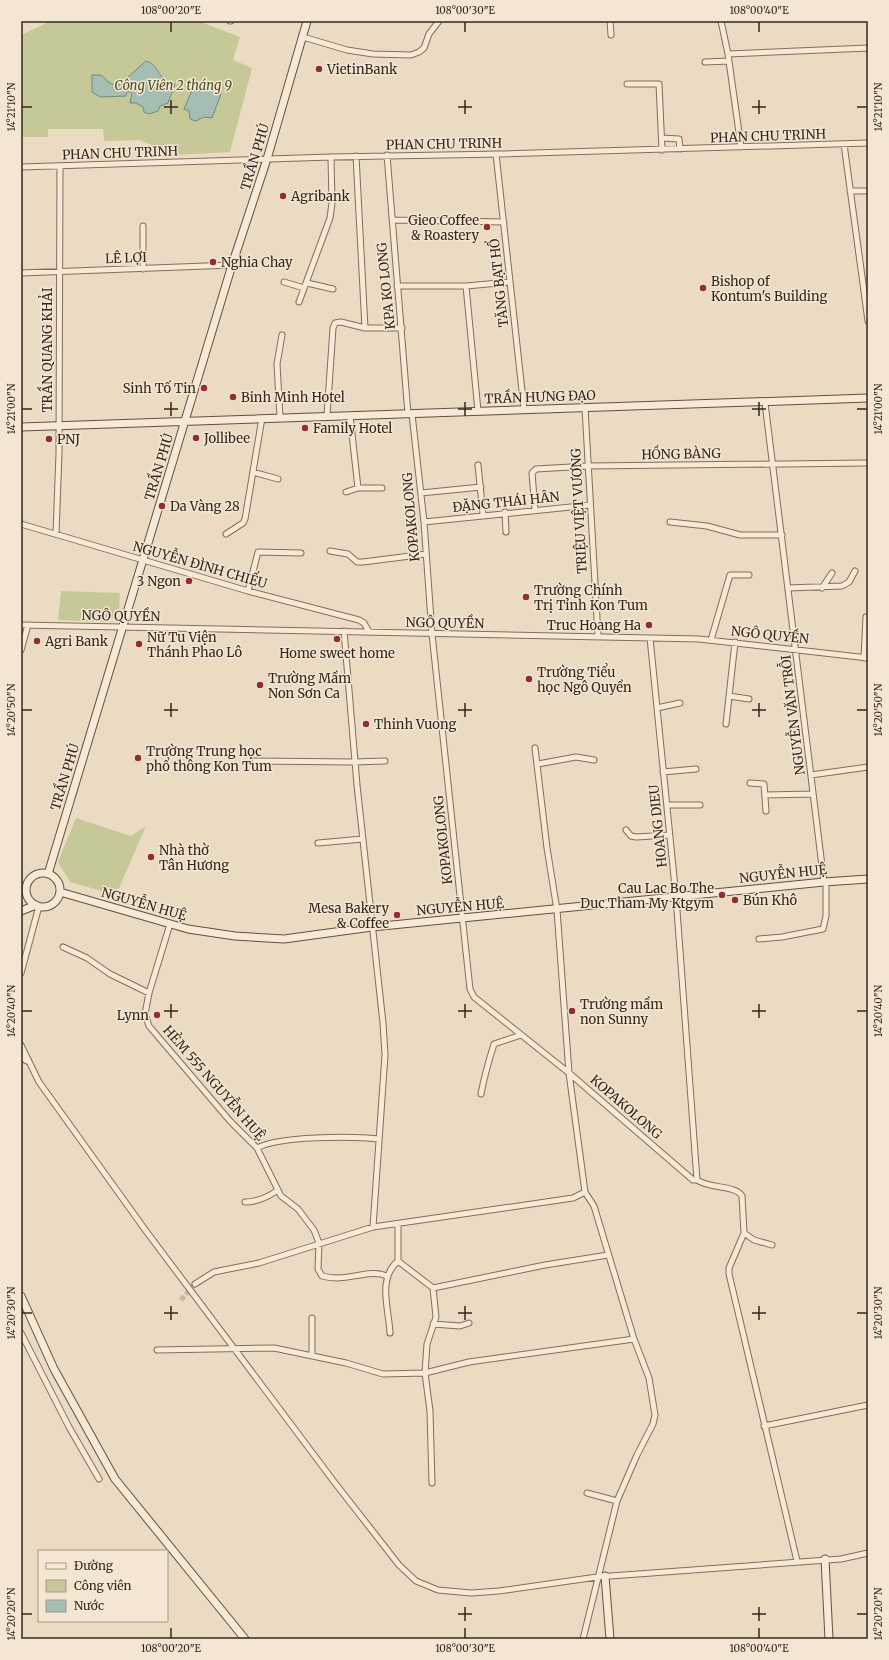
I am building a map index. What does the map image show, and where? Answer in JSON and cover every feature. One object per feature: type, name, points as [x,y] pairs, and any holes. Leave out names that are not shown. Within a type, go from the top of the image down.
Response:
[{"type":"street","name":"TRẦN PHÚ","points":[[48,874],[124,627],[232,265],[267,159],[307,21]]},
{"type":"street","points":[[303,37],[347,50],[373,54],[411,55],[424,48],[429,34],[439,21]]},
{"type":"street","points":[[610,21],[611,34]]},
{"type":"street","points":[[722,21],[730,61],[741,147]]},
{"type":"street","points":[[728,54],[868,48]]},
{"type":"street","points":[[705,62],[730,61]]},
{"type":"street","points":[[627,84],[659,84],[662,150]]},
{"type":"street","points":[[662,138],[679,138],[680,149]]},
{"type":"street","name":"PHAN CHU TRINH","points":[[21,167],[60,167],[331,156],[662,150],[868,143]]},
{"type":"street","points":[[844,144],[868,321]]},
{"type":"street","name":"TĂNG BẠT HỔ","points":[[496,154],[524,409]]},
{"type":"street","name":"KPA KO LONG","points":[[387,155],[397,286],[410,414]]},
{"type":"street","points":[[299,302],[330,218],[332,202],[331,156]]},
{"type":"street","points":[[356,156],[365,328]]},
{"type":"street","name":"TRẦN QUANG KHẢI","points":[[56,534],[59,425],[58,272],[60,167]]},
{"type":"street","points":[[850,192],[868,191]]},
{"type":"street","points":[[392,220],[504,222]]},
{"type":"street","points":[[143,226],[143,268]]},
{"type":"street","name":"LÊ LỢI","points":[[21,274],[232,265]]},
{"type":"street","points":[[284,282],[333,289]]},
{"type":"street","points":[[397,286],[466,286],[510,282]]},
{"type":"street","points":[[466,286],[478,411]]},
{"type":"street","points":[[327,416],[333,325],[341,322],[365,328],[402,328]]},
{"type":"street","points":[[280,417],[277,364],[282,335]]},
{"type":"street","name":"TRẦN HƯNG ĐẠO","points":[[21,427],[186,420],[350,416],[868,398]]},
{"type":"street","name":"NGUYỄN VĂN TRỖI","points":[[758,939],[782,937],[823,929],[826,916],[825,882],[765,402]]},
{"type":"street","name":"TRIỆU VIỆT VƯƠNG","points":[[585,408],[598,636]]},
{"type":"street","name":"KOPAKOLONG","points":[[410,414],[421,493],[432,634],[470,989],[474,997],[570,1073],[693,1180],[698,1180],[704,1185],[740,1192],[742,1196],[744,1233]]},
{"type":"street","points":[[350,416],[358,488]]},
{"type":"street","points":[[226,534],[243,523],[245,519],[262,418]]},
{"type":"street","name":"HỒNG BÀNG","points":[[535,510],[533,470],[588,466],[868,463]]},
{"type":"street","points":[[478,465],[483,514]]},
{"type":"street","points":[[254,472],[278,480]]},
{"type":"street","points":[[421,493],[481,487]]},
{"type":"street","points":[[346,492],[358,488],[382,488]]},
{"type":"street","name":"ĐẶNG THÁI HÂN","points":[[424,522],[483,514],[590,505]]},
{"type":"street","points":[[506,512],[506,532]]},
{"type":"street","points":[[670,522],[707,526],[740,535],[782,535]]},
{"type":"street","name":"NGUYỄN ĐÌNH CHIỂU","points":[[21,524],[248,591],[358,620],[364,623],[369,632]]},
{"type":"street","points":[[330,551],[348,554],[357,562],[426,554]]},
{"type":"street","points":[[248,591],[258,552],[301,553]]},
{"type":"street","points":[[788,588],[822,588],[842,586],[849,582],[856,571]]},
{"type":"street","points":[[822,588],[832,573]]},
{"type":"street","points":[[711,640],[730,575],[749,575]]},
{"type":"street","points":[[866,617],[866,658]]},
{"type":"street","name":"NGÔ QUYỀN","points":[[21,625],[598,636],[711,640],[866,658]]},
{"type":"street","points":[[21,650],[28,625]]},
{"type":"street","points":[[344,631],[354,762],[384,1055],[373,1227]]},
{"type":"street","name":"HOANG DIEU","points":[[650,638],[676,897],[698,1180]]},
{"type":"street","points":[[726,724],[735,642]]},
{"type":"street","points":[[729,696],[749,699]]},
{"type":"street","points":[[657,708],[680,703]]},
{"type":"street","points":[[535,748],[538,764],[546,848],[557,910],[570,1073],[586,1192],[594,1206],[634,1340],[649,1378],[655,1407],[655,1420],[617,1501],[597,1577],[583,1639]]},
{"type":"street","points":[[538,764],[576,757],[594,760]]},
{"type":"street","points":[[255,761],[386,761]]},
{"type":"street","points":[[811,775],[868,767]]},
{"type":"street","points":[[663,772],[696,769]]},
{"type":"street","points":[[750,783],[764,784],[766,811]]},
{"type":"street","points":[[765,795],[813,794]]},
{"type":"street","points":[[667,805],[700,805]]},
{"type":"street","points":[[626,830],[632,836],[636,837],[670,835]]},
{"type":"street","points":[[318,843],[362,839]]},
{"type":"street","points":[[21,911],[37,906],[49,906],[55,902],[60,892],[59,884],[56,878],[48,874],[37,874],[24,884],[27,895],[37,906]]},
{"type":"street","name":"NGUYỄN HUỆ","points":[[60,892],[188,929],[235,936],[284,939],[372,927],[463,920],[676,897],[868,879]]},
{"type":"street","points":[[21,973],[37,906]]},
{"type":"street","name":"HẺM 555 NGUYỄN HUỆ","points":[[170,924],[149,993],[145,1014],[149,1026],[230,1122],[257,1148],[281,1196],[298,1209],[314,1230],[319,1243]]},
{"type":"street","points":[[63,947],[87,958],[110,974],[149,993]]},
{"type":"street","points":[[481,1094],[484,1076],[494,1044],[521,1035]]},
{"type":"street","points":[[21,1045],[24,1058],[39,1082],[113,1186],[399,1565],[416,1581],[438,1590],[466,1593],[499,1591],[605,1576],[840,1559],[868,1553]]},
{"type":"street","points":[[257,1148],[266,1143],[320,1138],[358,1137],[379,1139]]},
{"type":"street","points":[[245,1202],[254,1202],[270,1196],[278,1190]]},
{"type":"street","points":[[195,1284],[214,1272],[260,1262],[373,1227],[573,1198],[586,1192]]},
{"type":"street","points":[[390,1333],[385,1290],[387,1276],[391,1267],[398,1261],[398,1224]]},
{"type":"street","points":[[772,1245],[754,1240],[744,1233],[729,1268],[729,1274],[797,1561]]},
{"type":"street","points":[[319,1243],[318,1269],[322,1276],[333,1279],[360,1277],[369,1274],[381,1274],[387,1276]]},
{"type":"street","points":[[433,1288],[545,1265],[608,1255]]},
{"type":"street","points":[[398,1261],[433,1288],[436,1317],[427,1344],[425,1373],[430,1411],[432,1484]]},
{"type":"street","points":[[21,1296],[54,1369],[115,1479],[245,1639]]},
{"type":"street","points":[[312,1318],[312,1356]]},
{"type":"street","points":[[433,1324],[460,1326],[469,1323]]},
{"type":"street","points":[[21,1333],[69,1426],[99,1479]]},
{"type":"street","points":[[157,1350],[274,1348],[346,1363],[383,1374],[425,1373],[469,1362],[634,1340]]},
{"type":"street","points":[[764,1426],[868,1405]]},
{"type":"street","points":[[588,1493],[617,1501]]},
{"type":"street","points":[[825,1559],[829,1639]]},
{"type":"street","points":[[605,1576],[610,1639]]},
{"type":"green space","name":"Công Viên 2 tháng 9","points":[[51,21],[198,21],[240,37],[233,60],[252,68],[230,152],[176,155],[139,140],[104,141],[103,129],[48,129],[48,137],[21,137],[21,35]]},
{"type":"green space","points":[[61,591],[120,593],[119,612],[107,622],[58,620]]},
{"type":"green space","points":[[76,818],[131,836],[146,826],[116,895],[70,882],[58,862]]},
{"type":"water","points":[[146,61],[154,65],[164,80],[175,84],[168,103],[160,106],[158,111],[149,114],[144,112],[143,107],[136,103],[130,103],[132,93],[127,91],[126,96],[100,97],[92,92],[92,75],[101,75],[111,84],[119,85]]},
{"type":"water","points":[[208,89],[221,94],[212,118],[204,117],[196,121],[190,119],[189,111],[184,109],[192,90],[199,91]]},
{"type":"tunnel","points":[[181,1300],[195,1284]]},
{"type":"place","name":"VietinBank","points":[[319,69]]},
{"type":"place","name":"Agribank","points":[[283,196]]},
{"type":"place","name":"Gieo Coffee & Roastery","points":[[487,227]]},
{"type":"place","name":"Nghia Chay","points":[[213,262]]},
{"type":"place","name":"Bishop of Kontum's Building","points":[[703,288]]},
{"type":"place","name":"Sinh Tố Tin","points":[[204,388]]},
{"type":"place","name":"Binh Minh Hotel","points":[[233,397]]},
{"type":"place","name":"Family Hotel","points":[[305,428]]},
{"type":"place","name":"Jollibee","points":[[196,438]]},
{"type":"place","name":"PNJ","points":[[49,439]]},
{"type":"place","name":"Da Vàng 28","points":[[162,506]]},
{"type":"place","name":"3 Ngon","points":[[189,581]]},
{"type":"place","name":"Trường Chính Trị Tỉnh Kon Tum","points":[[526,597]]},
{"type":"place","name":"Truc Hoang Ha","points":[[649,625]]},
{"type":"place","name":"Home sweet home","points":[[337,639]]},
{"type":"place","name":"Agri Bank","points":[[37,641]]},
{"type":"place","name":"Nữ Tu Viện Thánh Phao Lô","points":[[139,644]]},
{"type":"place","name":"Trường Tiểu học Ngô Quyền","points":[[529,679]]},
{"type":"place","name":"Trường Mầm Non Sơn Ca","points":[[260,685]]},
{"type":"place","name":"Thinh Vuong","points":[[366,724]]},
{"type":"place","name":"Trường Trung học phổ thông Kon Tum","points":[[138,758]]},
{"type":"place","name":"Nhà thờ Tân Hương","points":[[151,857]]},
{"type":"place","name":"Cau Lac Bo The Duc Tham My Ktgym","points":[[722,895]]},
{"type":"place","name":"Bún Khô","points":[[735,900]]},
{"type":"place","name":"Mesa Bakery & Coffee","points":[[397,915]]},
{"type":"place","name":"Trường mầm non Sunny","points":[[572,1011]]},
{"type":"place","name":"Lynn","points":[[157,1015]]}]
